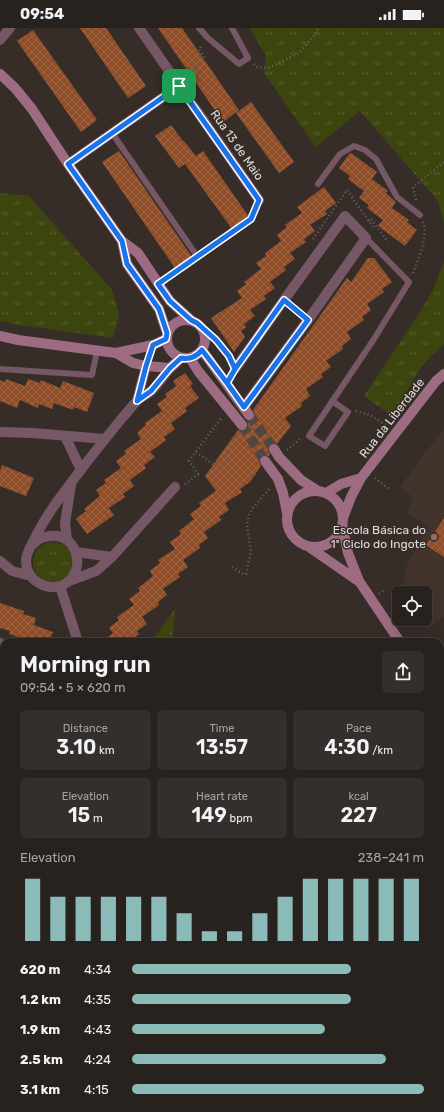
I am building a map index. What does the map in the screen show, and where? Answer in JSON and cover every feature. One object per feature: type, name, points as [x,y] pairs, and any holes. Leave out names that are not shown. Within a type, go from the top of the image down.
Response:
[{"type":"street","points":[[0,40],[10,28]]},
{"type":"street","name":"Rua 13 de Maio","points":[[139,28],[259,200]]},
{"type":"street","points":[[0,74],[15,88],[32,109],[68,164],[122,241],[138,253],[170,301],[202,328],[205,345],[195,357],[185,358],[175,356],[170,351],[167,345],[167,336],[159,309],[127,264],[122,241]]},
{"type":"street","points":[[68,164],[179,86]]},
{"type":"street","points":[[202,350],[247,411],[308,320],[366,238],[345,216],[235,369]]},
{"type":"street","points":[[0,336],[18,340],[116,353],[153,345],[167,336],[170,328],[179,321],[191,320]]},
{"type":"street","points":[[116,353],[133,363],[146,366],[170,368]]},
{"type":"street","points":[[30,576],[26,566],[27,556],[31,546],[43,523],[72,482],[137,401],[151,391],[170,368],[185,358]]},
{"type":"street","points":[[185,358],[198,371],[242,426]]},
{"type":"street","points":[[137,401],[146,366]]},
{"type":"street","name":"Rua da Liberdade","points":[[343,521],[351,497],[364,475],[436,381],[444,374]]},
{"type":"street","points":[[0,432],[105,439]]},
{"type":"street","points":[[66,436],[81,470]]},
{"type":"street","points":[[276,453],[301,480],[332,497],[338,503],[341,510],[348,553],[359,581],[397,638]]},
{"type":"street","points":[[265,461],[278,479],[283,493],[289,531],[294,538],[359,581]]},
{"type":"street","points":[[287,513],[298,496],[311,491],[322,492],[364,475]]},
{"type":"street","points":[[66,540],[64,523],[72,482]]},
{"type":"street","points":[[0,561],[12,571],[30,576],[38,583],[49,587],[65,583],[96,571],[112,557],[175,487]]},
{"type":"street","points":[[309,547],[326,545],[334,540],[339,533],[343,521]]},
{"type":"street","points":[[31,546],[41,538],[54,536],[66,540],[72,545],[76,552],[78,562],[75,572],[65,583]]},
{"type":"street","points":[[76,552],[112,557]]},
{"type":"street","points":[[65,583],[77,638]]},
{"type":"lane","points":[[199,28],[208,38],[239,64],[248,58],[232,28]]},
{"type":"lane","points":[[112,133],[197,256]]},
{"type":"lane","points":[[318,184],[340,154],[354,146],[365,150],[376,159],[396,197],[420,215]]},
{"type":"lane","points":[[332,401],[348,412],[325,446],[309,436],[332,401],[374,339],[409,282],[366,238]]},
{"type":"lane","points":[[284,300],[308,320]]},
{"type":"lane","points":[[202,328],[216,340],[224,350],[235,369],[227,383]]},
{"type":"lane","points":[[146,366],[153,345]]},
{"type":"lane","points":[[0,369],[92,375],[97,351]]},
{"type":"path","points":[[248,58],[256,67],[268,68],[299,53],[317,32],[318,28]]},
{"type":"path","points":[[185,72],[205,58],[199,50]]},
{"type":"path","points":[[347,190],[369,222],[371,219],[388,242]]},
{"type":"path","points":[[158,284],[251,219],[259,200]]},
{"type":"path","points":[[287,369],[296,381],[289,386]]},
{"type":"path","points":[[193,477],[198,474],[189,460],[228,408]]},
{"type":"path","points":[[348,412],[358,410],[385,424]]},
{"type":"path","points":[[276,453],[301,438],[309,436]]},
{"type":"path","points":[[196,452],[214,465]]},
{"type":"path","points":[[227,454],[235,465],[228,470]]},
{"type":"path","points":[[364,475],[390,490]]},
{"type":"path","points":[[232,567],[243,574],[246,574],[251,551],[246,527],[248,517],[265,493]]},
{"type":"shaded area","name":"Escola Básica do 1º Ciclo do Ingote","points":[[444,428],[444,617],[432,625],[432,586],[404,586],[403,584],[407,565],[429,527],[406,512],[414,498],[400,487]]},
{"type":"green space","points":[[250,28],[444,28],[444,223],[438,201],[360,111],[316,147],[264,73],[266,56]]},
{"type":"green space","points":[[0,193],[29,196],[112,290],[119,314],[113,338],[0,321]]},
{"type":"green space","points":[[444,262],[444,344],[423,364],[392,416],[364,396],[433,290]]},
{"type":"green space","points":[[53,542],[61,544],[67,548],[71,554],[73,562],[71,570],[67,576],[61,580],[53,582],[45,580],[39,576],[35,570],[33,562],[35,554],[39,548],[45,544]]},
{"type":"green space","points":[[175,609],[172,638],[154,638]]},
{"type":"building","points":[[80,28],[106,28],[146,86],[128,98]]},
{"type":"building","points":[[158,28],[182,28],[239,110],[223,122]]},
{"type":"building","points":[[33,30],[97,120],[81,132],[17,41]]},
{"type":"building","points":[[251,102],[294,162],[279,173],[236,113]]},
{"type":"building","points":[[171,125],[196,156],[203,151],[249,217],[232,229],[185,164],[179,168],[155,136]]},
{"type":"building","points":[[119,151],[192,257],[175,268],[102,162]]},
{"type":"building","points":[[351,153],[377,172],[372,179],[388,191],[386,193],[396,202],[392,208],[409,220],[407,222],[417,230],[405,246],[378,226],[383,220],[367,208],[369,205],[359,198],[364,191],[348,179],[350,176],[339,168]]},
{"type":"building","points":[[324,187],[336,203],[325,211],[327,214],[310,225],[315,231],[304,239],[306,242],[290,253],[295,259],[284,267],[286,270],[270,282],[275,288],[264,296],[266,299],[250,310],[255,316],[244,324],[246,327],[241,331],[245,337],[234,352],[211,318],[242,298],[237,291],[246,284],[244,282],[261,269],[256,263],[266,256],[265,253],[281,241],[277,235],[287,227],[285,225],[302,213],[297,207]]},
{"type":"building","points":[[368,258],[374,258],[392,282],[382,289],[384,292],[367,304],[371,310],[362,317],[364,320],[347,332],[351,339],[342,346],[343,349],[326,361],[331,367],[321,374],[323,377],[306,389],[310,396],[301,403],[302,406],[285,418],[291,426],[277,444],[273,443],[268,446],[269,456],[264,455],[259,458],[261,466],[250,482],[240,489],[242,492],[225,503],[229,510],[219,517],[221,520],[204,532],[208,538],[199,545],[200,548],[183,560],[188,567],[178,574],[180,577],[163,589],[167,595],[158,602],[159,605],[142,617],[147,624],[137,631],[139,634],[134,638],[106,638],[113,633],[109,628],[119,620],[117,617],[134,605],[129,599],[140,591],[138,588],[153,576],[150,571],[160,563],[158,560],[175,549],[170,542],[181,534],[179,531],[194,519],[190,514],[201,506],[199,503],[216,491],[205,476],[238,430],[243,431],[248,428],[247,421],[252,420],[255,417],[253,410],[347,278],[351,282]]},
{"type":"building","points":[[185,373],[193,384],[190,386],[199,398],[185,408],[187,411],[171,423],[175,429],[164,437],[166,440],[150,452],[155,457],[144,465],[146,468],[130,480],[134,486],[123,494],[125,497],[109,508],[114,515],[87,534],[76,519],[86,511],[84,509],[100,496],[96,490],[106,483],[104,480],[121,468],[116,461],[126,454],[124,451],[141,439],[137,433],[146,425],[145,423],[162,411],[157,404],[167,397],[165,394],[176,386],[173,381]]},
{"type":"building","points":[[6,379],[25,386],[28,379],[40,383],[41,380],[60,388],[63,381],[94,393],[87,412],[74,407],[73,410],[54,403],[52,409],[39,404],[38,408],[20,400],[17,408],[0,401],[0,380],[5,382]]},
{"type":"building","points":[[2,465],[34,478],[26,496],[0,486],[0,471]]},
{"type":"building","points":[[444,518],[444,557],[426,545]]},
{"type":"building","points":[[0,603],[24,611],[23,614],[36,618],[34,625],[53,632],[51,638],[22,638],[9,634],[10,631],[0,628]]},
{"type":"tunnel","points":[[249,415],[274,449]]},
{"type":"tunnel","points":[[242,425],[265,461]]},
{"type":"place","name":"Escola Básica do 1º Ciclo do Ingote","points":[[434,537]]},
{"type":"route","points":[[179,86],[68,164],[122,241],[127,264],[159,309],[167,333],[166,339],[153,345],[137,401],[151,391],[170,368],[181,358],[185,359],[195,357],[202,350],[227,383],[235,369],[284,300],[308,320],[244,407],[227,383],[235,369],[229,356],[216,340],[170,301],[158,284],[251,219],[259,200],[179,86]]}]
